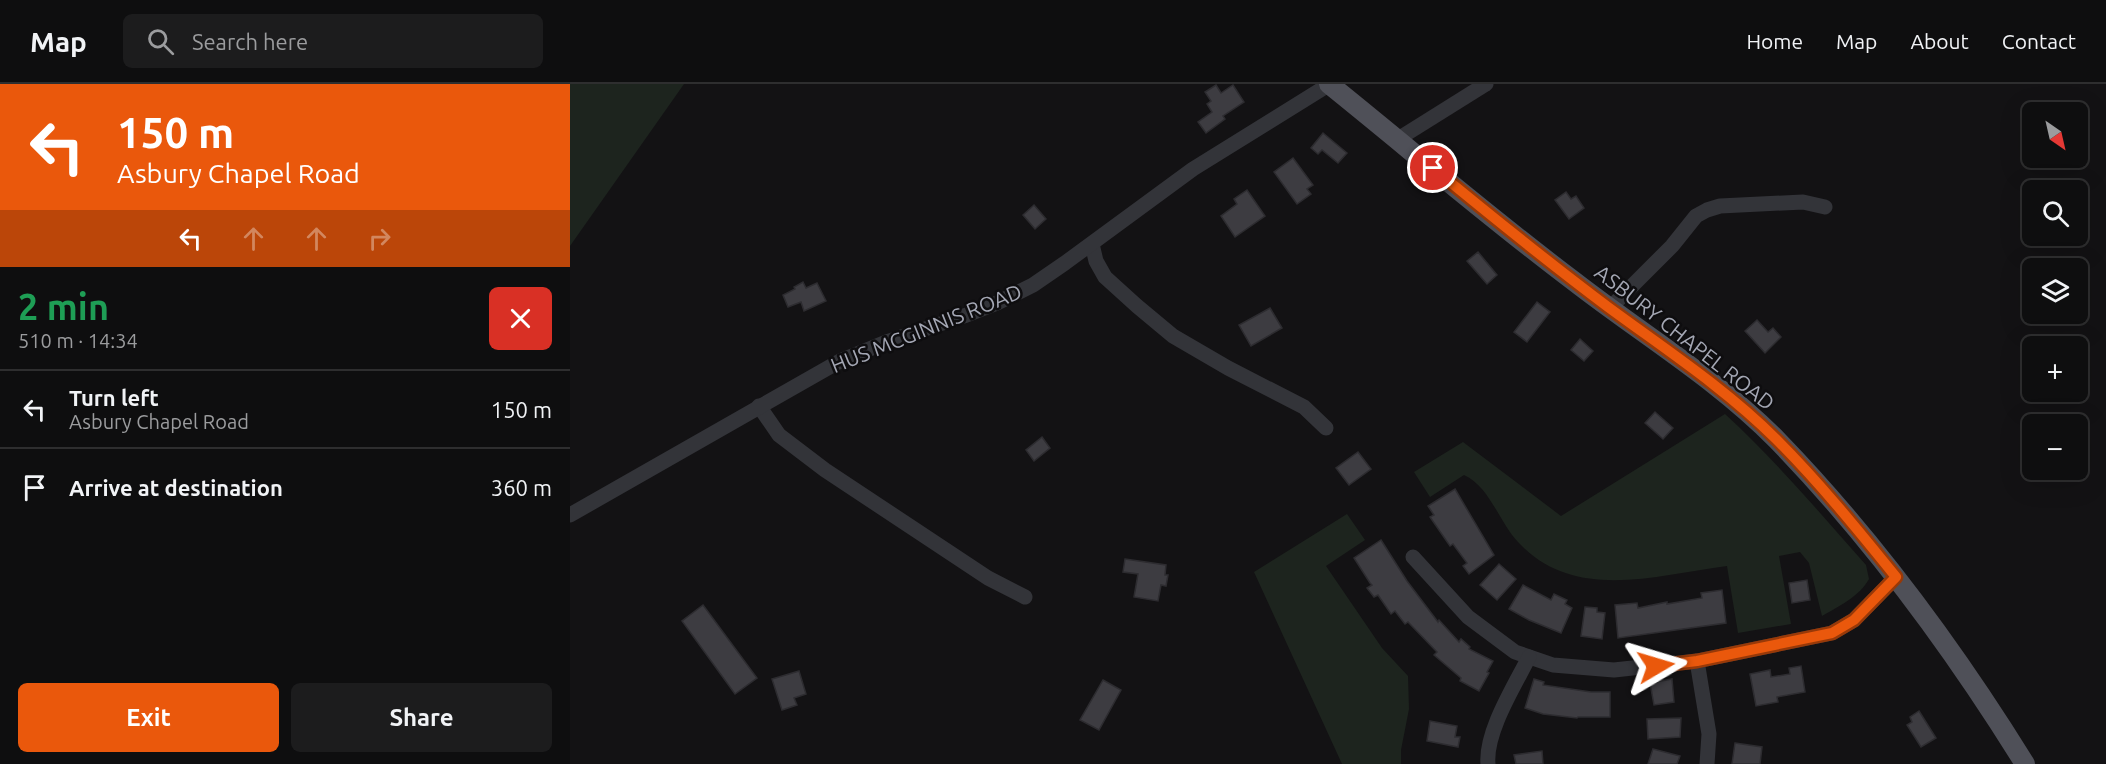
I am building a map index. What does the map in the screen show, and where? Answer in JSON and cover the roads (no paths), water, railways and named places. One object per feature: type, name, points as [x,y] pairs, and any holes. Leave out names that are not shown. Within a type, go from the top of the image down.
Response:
[{"type":"main road","name":"ASBURY CHAPEL ROAD","points":[[1330,84],[1530,247],[1713,385],[1776,439],[1896,577],[1942,637],[2025,764]]},
{"type":"street","name":"HUS MCGINNIS ROAD","points":[[570,515],[813,375],[857,353],[964,316],[1016,294],[1092,244],[1193,169],[1330,84]]},
{"type":"street","points":[[1398,139],[1486,84]]},
{"type":"street","points":[[1610,308],[1672,246],[1696,216],[1707,210],[1720,206],[1803,202],[1825,207]]},
{"type":"street","points":[[1092,244],[1096,261],[1105,277],[1173,336],[1228,368],[1304,407],[1326,428]]},
{"type":"street","points":[[759,406],[779,435],[825,470],[988,578],[1025,597]]},
{"type":"street","points":[[1413,557],[1468,617],[1515,652],[1553,665],[1614,670],[1697,661],[1832,633],[1854,620],[1896,577]]},
{"type":"street","points":[[1488,764],[1487,757],[1496,723],[1529,657]]},
{"type":"street","points":[[1697,661],[1709,734],[1707,764]]}]
